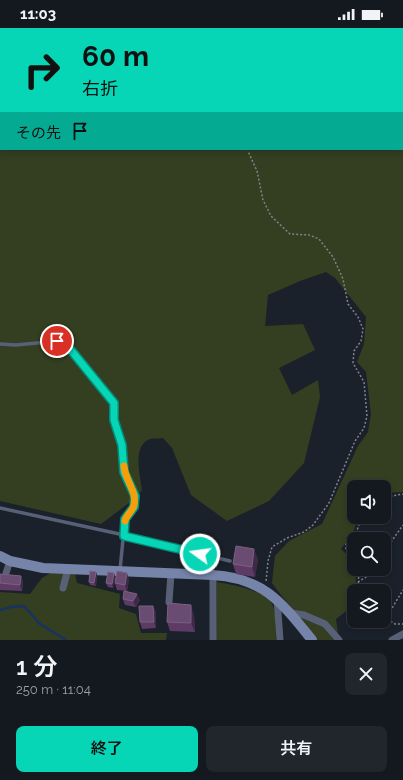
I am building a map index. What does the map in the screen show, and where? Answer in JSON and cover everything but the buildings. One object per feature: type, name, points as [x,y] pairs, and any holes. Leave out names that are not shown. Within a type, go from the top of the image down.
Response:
[{"type":"street","points":[[0,556],[10,561],[42,568],[213,575],[240,579],[265,590],[277,599],[312,640]]},
{"type":"street","points":[[6,573],[10,561]]},
{"type":"street","points":[[63,588],[68,569]]},
{"type":"street","points":[[169,602],[171,573]]},
{"type":"street","points":[[213,575],[213,640]]},
{"type":"street","points":[[277,599],[280,640]]},
{"type":"street","points":[[290,613],[304,615],[325,624],[339,640]]},
{"type":"street","points":[[392,640],[403,634]]},
{"type":"lane","points":[[0,344],[16,345],[57,341],[66,344],[114,403],[114,420],[122,445],[124,472],[135,496],[134,507],[125,519],[120,571]]},
{"type":"lane","points":[[0,508],[230,561]]},
{"type":"path","points":[[247,150],[257,171],[263,200],[271,216],[290,234],[309,235],[319,239],[333,257],[343,279],[348,304],[358,317],[363,329],[361,341],[354,351],[353,363],[364,382],[367,416],[364,428],[355,441],[329,503],[313,524],[304,532],[287,538],[272,546],[268,561],[265,590]]},
{"type":"path","points":[[391,495],[403,494]]},
{"type":"path","points":[[391,542],[403,525]]},
{"type":"path","points":[[358,576],[358,582]]},
{"type":"path","points":[[358,582],[366,576]]},
{"type":"path","points":[[391,608],[403,590]]},
{"type":"path","points":[[391,621],[396,624],[403,624]]},
{"type":"green space","points":[[0,150],[403,150],[403,492],[391,493],[391,480],[347,480],[347,524],[356,524],[353,532],[347,532],[347,540],[341,549],[347,555],[347,576],[355,576],[356,582],[355,584],[347,584],[347,611],[336,619],[339,640],[316,640],[306,625],[272,583],[275,556],[289,541],[322,524],[358,446],[368,432],[371,414],[366,372],[357,362],[364,344],[366,317],[335,278],[326,272],[300,281],[268,295],[265,326],[303,324],[315,350],[279,368],[292,395],[318,380],[320,397],[304,463],[269,501],[227,521],[191,495],[172,448],[163,438],[150,439],[144,442],[139,454],[138,462],[142,490],[129,503],[101,524],[0,501]]},
{"type":"green space","points":[[52,572],[75,574],[77,583],[120,594],[119,608],[136,614],[141,633],[167,633],[166,640],[0,640],[0,592],[30,594],[42,578]]},
{"type":"green space","points":[[217,582],[257,592],[269,600],[275,613],[276,640],[216,640]]},
{"type":"waterway","points":[[0,610],[24,606],[40,624],[66,640]]},
{"type":"slow traffic","points":[[124,466],[124,472],[135,496],[134,507],[125,521]]},
{"type":"route","points":[[57,341],[66,344],[114,403],[114,420],[122,445],[124,472],[135,496],[134,507],[125,519],[124,536],[200,554]]}]
